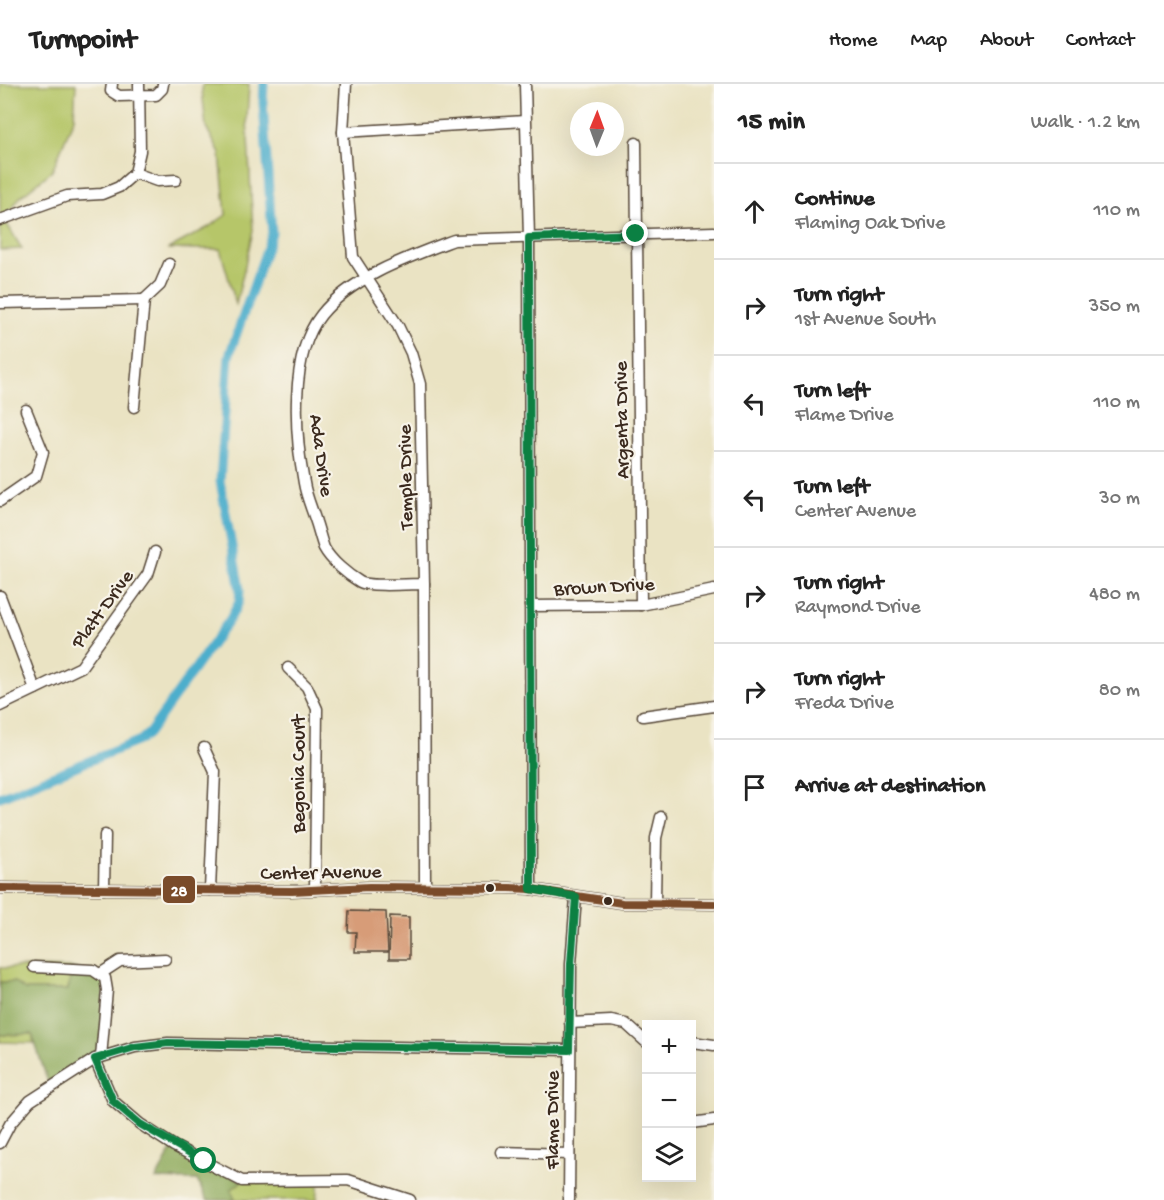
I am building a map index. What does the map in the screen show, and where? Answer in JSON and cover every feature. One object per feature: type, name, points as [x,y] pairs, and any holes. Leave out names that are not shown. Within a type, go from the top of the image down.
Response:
[{"type":"street","points":[[112,84],[111,91],[119,96],[139,90],[156,95],[162,90],[163,84]]},
{"type":"street","name":"Temple Drive","points":[[346,84],[343,132],[353,257],[398,326],[411,353],[420,384],[424,584],[425,888]]},
{"type":"street","points":[[525,84],[529,238],[531,889]]},
{"type":"street","points":[[0,220],[67,196],[102,194],[119,187],[135,173],[140,151],[139,90]]},
{"type":"street","points":[[343,132],[525,121]]},
{"type":"street","name":"Argenta Drive","points":[[636,143],[641,605]]},
{"type":"street","points":[[135,173],[157,182],[176,180]]},
{"type":"street","name":"Ada Drive","points":[[424,584],[363,584],[341,568],[325,550],[304,485],[298,442],[298,390],[305,344],[320,316],[343,292],[415,255],[454,240],[714,232]]},
{"type":"street","points":[[134,407],[144,300],[160,285],[169,264]]},
{"type":"street","points":[[0,303],[144,300]]},
{"type":"street","points":[[0,501],[36,476],[43,452],[26,410]]},
{"type":"street","name":"Platt Drive","points":[[0,706],[81,667],[148,574],[154,552]]},
{"type":"street","name":"Brown Drive","points":[[530,606],[641,605],[714,590]]},
{"type":"street","points":[[0,596],[35,689]]},
{"type":"street","name":"Begonia Court","points":[[288,668],[307,687],[317,709],[315,890]]},
{"type":"street","points":[[643,716],[714,706]]},
{"type":"street","points":[[204,748],[215,772],[210,890]]},
{"type":"street","points":[[655,903],[656,838],[661,817]]},
{"type":"street","points":[[104,889],[105,835]]},
{"type":"street","name":"Center Avenue","points":[[0,888],[531,889],[622,903],[714,904]]},
{"type":"street","name":"Flame Drive","points":[[569,1200],[569,1050],[571,964],[576,897]]},
{"type":"street","points":[[100,974],[120,961],[165,959]]},
{"type":"street","points":[[34,968],[93,970],[105,978],[107,990],[98,1058],[113,1101],[140,1124],[174,1146],[242,1180],[348,1180],[410,1200]]},
{"type":"street","points":[[570,1023],[611,1021],[626,1024],[642,1038]]},
{"type":"street","points":[[696,1042],[714,1044]]},
{"type":"street","points":[[0,1143],[10,1124],[30,1101],[98,1058],[135,1047],[168,1043],[569,1050]]},
{"type":"street","points":[[696,1122],[714,1120]]},
{"type":"street","points":[[501,1152],[569,1154]]},
{"type":"green space","points":[[0,84],[76,84],[74,118],[52,171],[20,197],[4,219],[22,249],[0,250]]},
{"type":"green space","points":[[203,84],[249,84],[247,119],[253,231],[236,304],[220,249],[168,249],[226,215],[220,154],[206,127]]},
{"type":"green space","points":[[0,968],[72,968],[68,990],[25,990],[14,982],[0,982]]},
{"type":"green space","points":[[72,968],[105,978],[101,1057],[50,1088],[32,1034],[0,1035],[0,982],[14,982],[25,990],[68,990]]},
{"type":"green space","points":[[32,1034],[34,1043],[0,1042],[0,1035]]},
{"type":"green space","points":[[174,1146],[242,1181],[231,1190],[235,1200],[207,1200],[197,1180],[156,1179]]},
{"type":"green space","points":[[156,1179],[319,1180],[317,1200],[207,1200],[197,1180]]},
{"type":"building","points":[[349,911],[386,912],[388,952],[355,952],[356,932],[348,932]]},
{"type":"building","points":[[390,916],[409,917],[409,959],[389,959]]},
{"type":"waterway","points":[[0,797],[141,740],[149,733],[230,619],[239,602],[240,590],[220,481],[229,356],[272,233],[263,103],[264,84]]},
{"type":"transit line","name":"28","points":[[0,888],[292,891],[369,887],[509,888],[531,889],[622,903],[714,904]]},
{"type":"route","points":[[204,1161],[174,1146],[140,1124],[113,1101],[95,1059],[135,1047],[168,1043],[569,1050],[571,964],[576,897],[531,889],[529,238],[636,234]]}]
